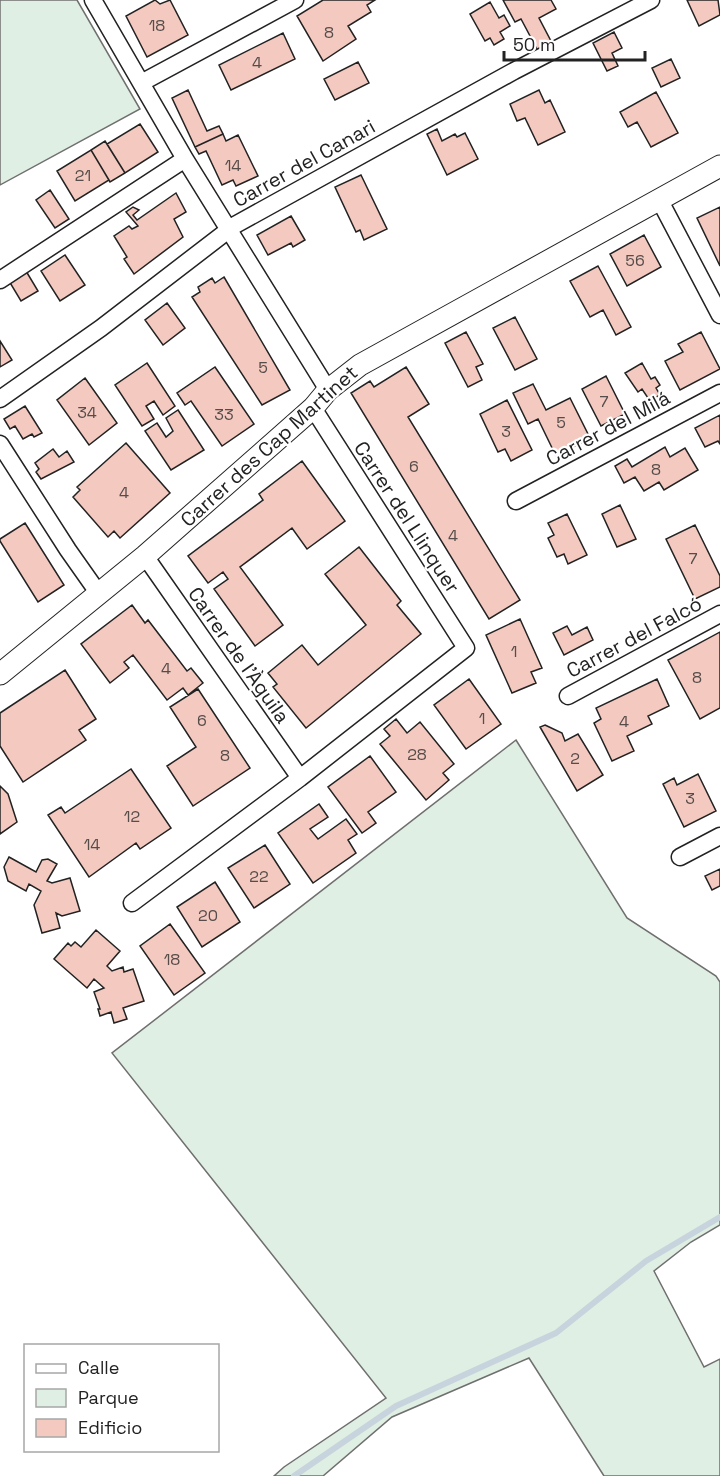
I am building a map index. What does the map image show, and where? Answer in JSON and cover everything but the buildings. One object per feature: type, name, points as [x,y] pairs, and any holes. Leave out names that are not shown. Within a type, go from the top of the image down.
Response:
[{"type":"street","points":[[93,0],[185,159],[328,390]]},
{"type":"street","points":[[141,83],[295,0]]},
{"type":"street","name":"Carrer del Canari","points":[[0,399],[101,328],[235,225],[491,84],[651,0]]},
{"type":"street","points":[[0,280],[185,159]]},
{"type":"street","name":"Carrer des Cap Martinet","points":[[0,674],[145,556],[313,408],[328,390],[386,348],[720,166]]},
{"type":"street","points":[[659,199],[720,315]]},
{"type":"street","name":"Carrer del Milá","points":[[516,501],[720,393]]},
{"type":"street","name":"Carrer del Llinquer","points":[[300,778],[466,648],[313,408]]},
{"type":"street","points":[[0,444],[99,594]]},
{"type":"street","name":"Carrer de l'Àguila","points":[[145,556],[300,778]]},
{"type":"street","name":"Carrer del Falcó","points":[[568,696],[720,614]]},
{"type":"street","points":[[132,903],[300,778]]},
{"type":"street","points":[[680,857],[720,836]]},
{"type":"green space","points":[[0,0],[77,0],[140,109],[0,185]]},
{"type":"green space","points":[[516,740],[627,918],[716,976],[720,982],[720,1225],[691,1242],[654,1271],[704,1367],[720,1359],[720,1476],[604,1476],[529,1358],[392,1417],[323,1476],[274,1476],[386,1398],[112,1053]]},
{"type":"waterway","points":[[294,1476],[396,1406],[556,1333],[646,1261],[720,1217]]}]
